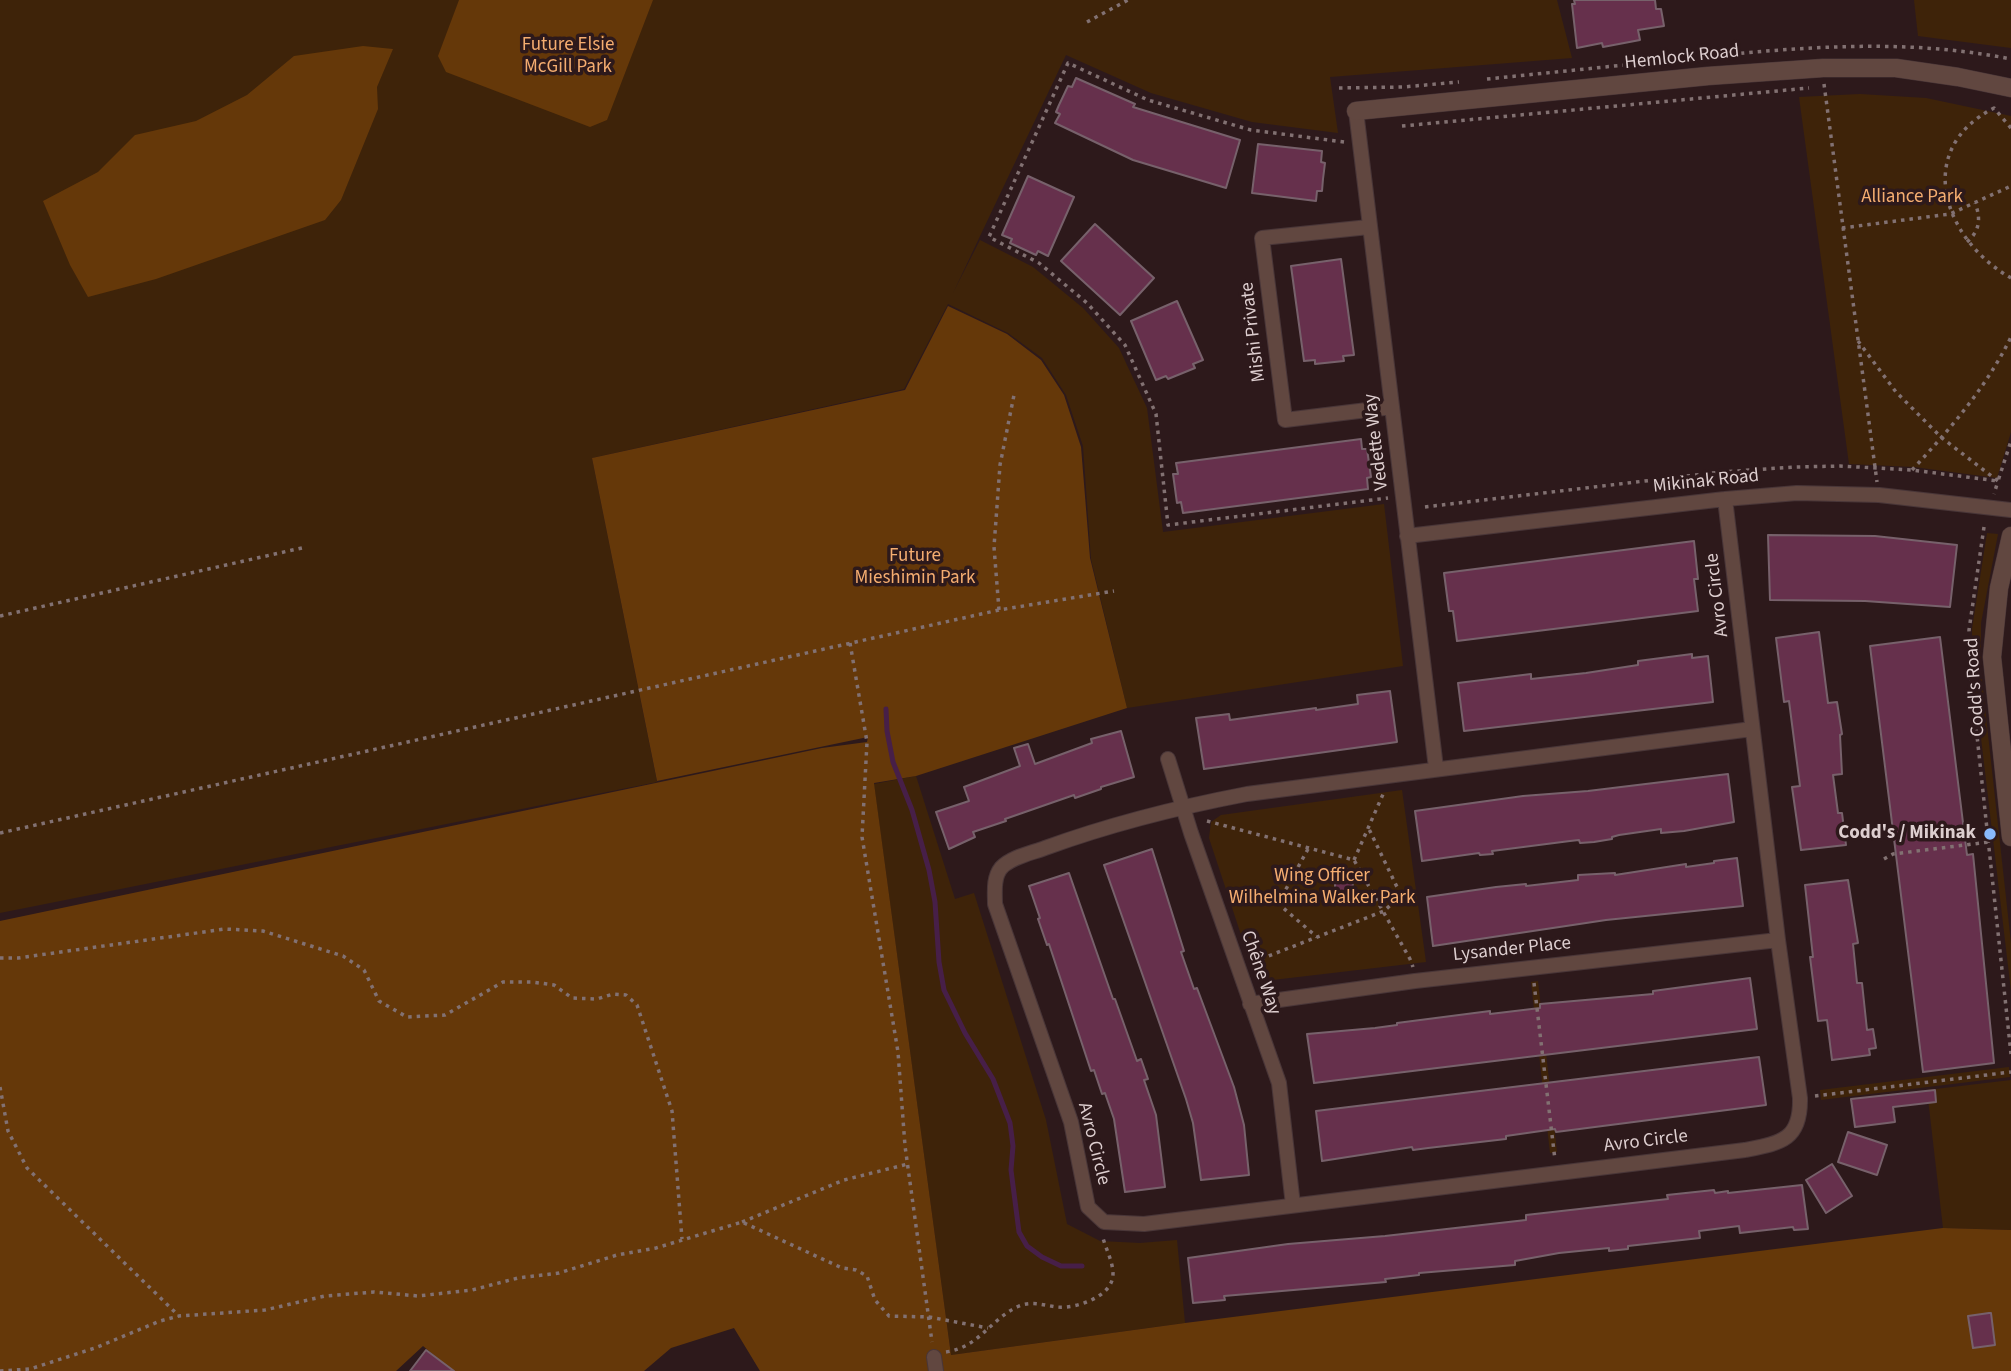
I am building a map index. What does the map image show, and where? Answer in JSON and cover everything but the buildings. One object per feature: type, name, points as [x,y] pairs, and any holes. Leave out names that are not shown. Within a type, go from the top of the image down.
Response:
[{"type":"street","name":"Hemlock Road","points":[[1356,111],[1708,76],[1823,68],[1896,68],[2011,88]]},
{"type":"street","name":"Vedette Way","points":[[1356,111],[1436,768]]},
{"type":"street","name":"Mishi Private","points":[[1369,227],[1262,238],[1284,420],[1392,407]]},
{"type":"street","name":"Mikinak Road","points":[[1407,536],[1797,493],[1879,495],[2011,510]]},
{"type":"street","name":"Avro Circle","points":[[1725,499],[1778,940],[1800,1098],[1800,1118],[1794,1130],[1778,1143],[1745,1150],[1144,1224],[1104,1222],[1088,1207],[1070,1122],[995,904],[995,884],[1002,868],[1016,859],[1060,843],[1182,807],[1247,794],[1752,729]]},
{"type":"street","name":"Codd's Road","points":[[2011,536],[1999,588],[1992,657],[2011,837]]},
{"type":"street","name":"Chêne Way","points":[[1168,759],[1182,807],[1279,1083],[1293,1205]]},
{"type":"street","name":"Lysander Place","points":[[1250,1004],[1532,967],[1778,940]]},
{"type":"path","points":[[1087,22],[1128,0]]},
{"type":"path","points":[[1345,142],[1251,130],[1148,100],[1068,63],[989,237],[1039,262],[1087,303],[1125,345],[1156,414],[1168,525],[1390,498]]},
{"type":"path","points":[[1823,68],[1879,495]]},
{"type":"path","points":[[1393,127],[1811,88]]},
{"type":"path","points":[[2011,128],[1994,108],[1969,124],[1957,139],[1946,175],[1950,214],[1968,242],[1988,264],[2011,278]]},
{"type":"path","points":[[1842,228],[1950,214],[2011,186]]},
{"type":"path","points":[[1968,242],[1980,219],[1975,203]]},
{"type":"path","points":[[1912,470],[1975,398],[2011,337]]},
{"type":"path","points":[[1857,340],[1896,393],[1942,438],[1998,481]]},
{"type":"path","points":[[999,610],[994,547],[1000,465],[1014,395]]},
{"type":"path","points":[[1998,481],[2011,441]]},
{"type":"path","points":[[1425,507],[1751,469],[1840,466],[1912,470],[1998,481]]},
{"type":"path","points":[[1984,527],[1969,630],[1970,670],[2011,1054]]},
{"type":"path","points":[[0,617],[306,547]]},
{"type":"path","points":[[0,833],[999,610],[1114,592]]},
{"type":"path","points":[[850,643],[867,742],[862,837],[898,1052],[908,1164],[935,1361],[968,1347],[1003,1314],[1023,1305],[1034,1303],[1071,1306],[1087,1302],[1100,1294],[1109,1287],[1113,1278],[1112,1265],[1103,1238]]},
{"type":"path","points":[[1354,860],[1386,788]]},
{"type":"path","points":[[1207,821],[1354,860],[1413,968]]},
{"type":"path","points":[[1248,965],[1384,911],[1395,901],[1397,887],[1368,827]]},
{"type":"path","points":[[1884,859],[1893,854],[1989,842]]},
{"type":"path","points":[[1308,849],[1280,900],[1282,907],[1317,937]]},
{"type":"path","points":[[0,958],[18,958],[225,929],[263,931],[343,956],[364,970],[379,1002],[407,1017],[445,1015],[503,982],[554,985],[572,998],[597,999],[613,994],[626,995],[637,1005],[672,1111],[682,1240]]},
{"type":"path","points":[[1532,967],[1557,1172]]},
{"type":"path","points":[[1814,1096],[2011,1072]]},
{"type":"path","points":[[0,1087],[8,1131],[27,1168],[179,1317]]},
{"type":"path","points":[[0,1371],[30,1369],[95,1348],[160,1321],[179,1317],[265,1310],[325,1296],[374,1292],[418,1296],[472,1290],[519,1278],[559,1273],[742,1222],[844,1180],[908,1164]]},
{"type":"path","points":[[742,1222],[842,1268],[856,1270],[867,1276],[875,1300],[890,1316],[929,1317],[989,1328]]},
{"type":"green space","points":[[0,0],[1557,0],[1572,58],[1330,77],[1338,133],[1252,122],[1151,93],[1066,55],[953,293],[980,240],[1033,267],[1083,308],[1119,348],[1147,408],[1163,532],[1384,504],[1403,666],[1127,708],[1091,559],[1083,446],[1066,395],[1042,358],[1008,333],[948,304],[904,389],[592,458],[657,782],[0,913]]},
{"type":"green space","name":"Future Elsie McGill Park","points":[[459,0],[653,0],[607,120],[590,127],[446,72],[438,56]]},
{"type":"green space","points":[[1914,0],[2011,0],[2011,48],[1918,36]]},
{"type":"green space","points":[[363,46],[393,49],[377,87],[378,109],[341,200],[325,220],[156,279],[88,297],[70,265],[43,201],[98,172],[135,135],[196,121],[247,95],[294,56]]},
{"type":"green space","name":"Alliance Park","points":[[1860,94],[1926,98],[2011,116],[2011,432],[1997,478],[1914,467],[1849,464],[1799,97]]},
{"type":"green space","name":"Future Mieshimin Park","points":[[948,306],[1007,334],[1041,360],[1064,395],[1081,447],[1090,558],[1127,708],[916,776],[874,783],[951,1355],[1943,1228],[2011,1230],[2011,1371],[760,1371],[734,1328],[671,1348],[644,1371],[453,1371],[423,1346],[396,1371],[0,1371],[0,921],[822,748],[867,742],[868,737],[657,781],[592,458],[905,390]]},
{"type":"green space","points":[[1987,533],[1998,534],[1981,623],[1981,671],[2011,943],[2011,991],[1973,670],[1972,629]]},
{"type":"green space","points":[[916,776],[955,899],[974,893],[1046,1120],[1067,1224],[1100,1241],[1140,1243],[1177,1240],[1185,1323],[951,1355],[874,784]]},
{"type":"green space","name":"Wing Officer Wilhelmina Walker Park","points":[[1402,790],[1426,962],[1264,981],[1254,974],[1209,838],[1211,822],[1221,815]]},
{"type":"green space","points":[[1538,981],[1557,1152],[1550,1153],[1531,982]]},
{"type":"green space","points":[[2009,1067],[2010,1077],[1821,1100],[1820,1090]]},
{"type":"green space","points":[[2011,1080],[2011,1230],[1943,1228],[1927,1090]]},
{"type":"waterway","points":[[886,709],[893,762],[912,810],[929,870],[944,990],[965,1033],[993,1079],[1010,1123],[1013,1146],[1011,1170],[1019,1232],[1027,1246],[1042,1257],[1061,1266],[1082,1266]]},
{"type":"place","name":"Codd's / Mikinak","points":[[1990,834]]}]
